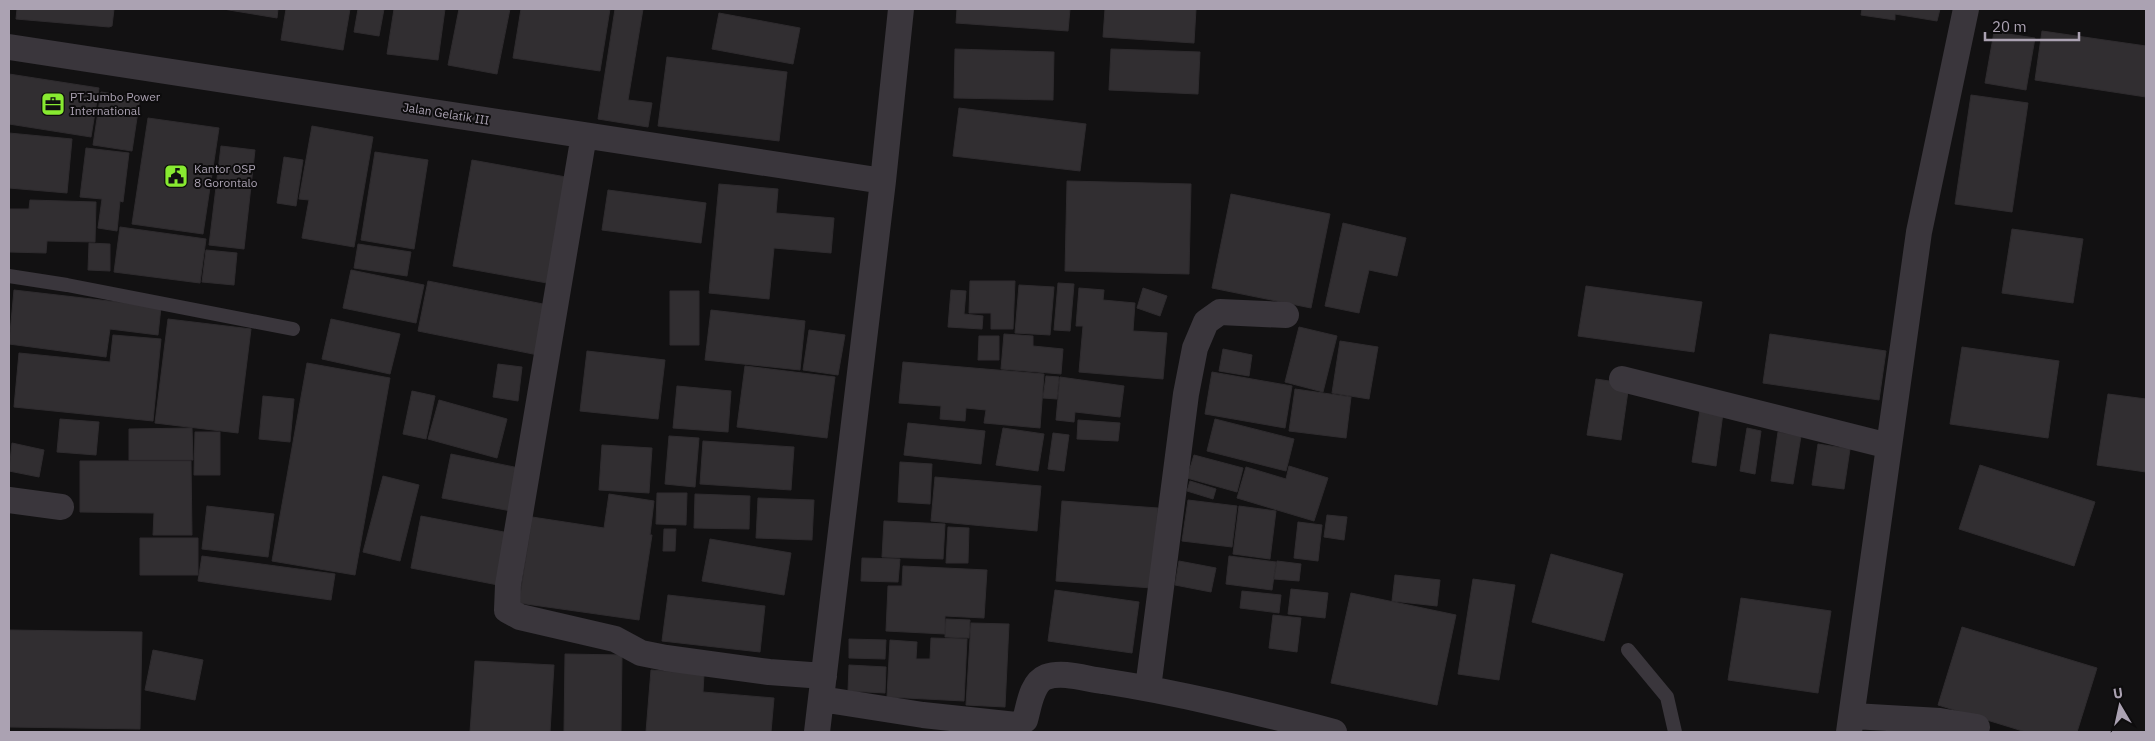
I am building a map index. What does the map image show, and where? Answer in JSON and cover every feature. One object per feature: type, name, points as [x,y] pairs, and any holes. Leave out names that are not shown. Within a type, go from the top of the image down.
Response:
[{"type":"street","points":[[817,732],[883,180],[901,9]]},
{"type":"street","points":[[1966,9],[1919,232],[1851,724],[1940,721],[1977,727]]},
{"type":"street","name":"Jalan Gelatik III","points":[[9,47],[883,180]]},
{"type":"street","points":[[584,135],[508,585],[507,610],[520,617],[614,639],[641,653],[769,672],[922,715],[1016,725],[1025,720],[1033,692],[1040,681],[1046,677],[1073,677],[1148,688],[1251,722],[1334,732]]},
{"type":"street","points":[[1148,688],[1185,403],[1195,348],[1206,322],[1220,312],[1286,315]]},
{"type":"street","points":[[1622,379],[1889,446]]},
{"type":"street","points":[[9,500],[61,507]]},
{"type":"lane","points":[[9,276],[67,285],[293,328]]},
{"type":"lane","points":[[1628,650],[1667,697],[1675,732]]},
{"type":"building","points":[[17,9],[114,9],[112,26],[109,27],[16,19]]},
{"type":"building","points":[[223,9],[278,9],[277,18]]},
{"type":"building","points":[[286,9],[350,9],[343,50],[281,40]]},
{"type":"building","points":[[358,9],[384,9],[379,36],[354,32]]},
{"type":"building","points":[[394,9],[445,9],[438,60],[387,54]]},
{"type":"building","points":[[459,9],[510,9],[497,74],[448,65]]},
{"type":"building","points":[[521,9],[610,9],[600,71],[513,58]]},
{"type":"building","points":[[615,9],[643,9],[628,100],[652,103],[648,127],[598,119]]},
{"type":"building","points":[[957,9],[1070,9],[1068,31],[956,23]]},
{"type":"building","points":[[1105,9],[1196,9],[1194,43],[1103,37]]},
{"type":"building","points":[[1862,9],[1940,9],[1937,21],[1895,14],[1895,20],[1861,15]]},
{"type":"building","points":[[719,13],[800,28],[793,64],[712,49]]},
{"type":"building","points":[[2042,31],[2146,46],[2146,97],[2035,80]]},
{"type":"building","points":[[1994,32],[2035,38],[2026,90],[1985,83]]},
{"type":"building","points":[[955,49],[1054,52],[1053,100],[954,98]]},
{"type":"building","points":[[1111,49],[1200,52],[1198,94],[1109,90]]},
{"type":"building","points":[[667,57],[787,72],[779,141],[658,126]]},
{"type":"building","name":"PT.Jumbo Power International","points":[[9,74],[99,88],[91,137],[9,124]]},
{"type":"building","points":[[101,92],[140,98],[132,151],[93,145]]},
{"type":"building","points":[[1971,95],[2028,103],[2012,212],[1955,204]]},
{"type":"building","points":[[959,108],[1086,124],[1080,171],[953,156]]},
{"type":"building","name":"Kantor OSP 8 Gorontalo","points":[[148,118],[219,128],[203,234],[132,224]]},
{"type":"building","points":[[312,126],[373,137],[354,247],[302,238],[309,200],[299,199]]},
{"type":"building","points":[[9,133],[72,139],[67,193],[9,188]]},
{"type":"building","points":[[221,146],[255,150],[244,249],[209,245]]},
{"type":"building","points":[[86,148],[129,153],[123,202],[120,201],[117,231],[98,228],[102,199],[80,197]]},
{"type":"building","points":[[375,152],[428,160],[414,249],[361,240]]},
{"type":"building","points":[[284,157],[303,160],[296,206],[277,203]]},
{"type":"building","points":[[472,160],[566,177],[547,283],[453,266]]},
{"type":"building","points":[[1067,181],[1191,184],[1189,274],[1065,271]]},
{"type":"building","points":[[719,184],[778,189],[776,213],[834,218],[831,253],[774,248],[769,299],[709,293]]},
{"type":"building","points":[[608,190],[706,203],[701,243],[602,230]]},
{"type":"building","points":[[1231,194],[1330,214],[1311,308],[1212,288]]},
{"type":"building","points":[[30,200],[96,202],[95,242],[47,241],[46,253],[9,252],[9,209],[29,209]]},
{"type":"building","points":[[1343,223],[1406,238],[1397,276],[1369,270],[1359,313],[1325,306]]},
{"type":"building","points":[[120,227],[206,239],[200,283],[114,272]]},
{"type":"building","points":[[2012,229],[2083,239],[2073,303],[2002,293]]},
{"type":"building","points":[[89,243],[110,244],[110,271],[88,270]]},
{"type":"building","points":[[358,244],[411,252],[407,276],[354,268]]},
{"type":"building","points":[[206,250],[237,253],[234,285],[202,282]]},
{"type":"building","points":[[351,270],[424,285],[416,323],[343,308]]},
{"type":"building","points":[[428,281],[548,305],[538,355],[418,331]]},
{"type":"building","points":[[970,281],[1015,281],[1013,329],[991,329],[991,313],[969,313]]},
{"type":"building","points":[[1058,283],[1074,284],[1070,331],[1054,330]]},
{"type":"building","points":[[1019,285],[1054,287],[1050,335],[1015,333]]},
{"type":"building","points":[[1586,286],[1702,302],[1694,352],[1578,336]]},
{"type":"building","points":[[1079,288],[1104,290],[1103,300],[1135,303],[1133,331],[1167,333],[1163,379],[1079,372],[1083,326],[1076,326]]},
{"type":"building","points":[[1143,288],[1167,296],[1160,316],[1137,308]]},
{"type":"building","points":[[14,290],[161,307],[158,335],[110,329],[106,357],[9,344]]},
{"type":"building","points":[[951,290],[966,291],[964,314],[983,316],[982,329],[948,327]]},
{"type":"building","points":[[670,291],[699,291],[699,345],[670,345]]},
{"type":"building","points":[[711,310],[805,321],[800,370],[705,360]]},
{"type":"building","points":[[168,319],[251,329],[238,433],[155,423]]},
{"type":"building","points":[[331,319],[400,334],[390,374],[322,359]]},
{"type":"building","points":[[1299,327],[1337,336],[1323,392],[1285,382]]},
{"type":"building","points":[[809,330],[845,335],[838,375],[803,370]]},
{"type":"building","points":[[1004,334],[1033,336],[1033,346],[1063,349],[1061,374],[1001,369]]},
{"type":"building","points":[[1770,334],[1886,351],[1879,400],[1763,383]]},
{"type":"building","points":[[113,335],[161,339],[153,421],[14,407],[19,353],[110,362]]},
{"type":"building","points":[[979,336],[999,336],[999,360],[978,360]]},
{"type":"building","points":[[1340,341],[1378,347],[1369,399],[1332,393]]},
{"type":"building","points":[[1962,347],[2059,361],[2048,438],[1950,424]]},
{"type":"building","points":[[1223,349],[1252,355],[1249,376],[1219,371]]},
{"type":"building","points":[[587,351],[665,360],[658,419],[580,411]]},
{"type":"building","points":[[903,362],[1044,374],[1040,428],[984,423],[986,410],[966,408],[965,421],[940,419],[941,406],[899,403]]},
{"type":"building","points":[[307,363],[390,378],[355,575],[272,561]]},
{"type":"building","points":[[498,364],[522,367],[518,401],[493,397]]},
{"type":"building","points":[[745,366],[835,377],[827,438],[737,427]]},
{"type":"building","points":[[1212,372],[1292,386],[1285,428],[1205,414]]},
{"type":"building","points":[[1046,376],[1059,377],[1057,399],[1043,398]]},
{"type":"building","points":[[1060,377],[1124,386],[1120,417],[1075,412],[1074,422],[1056,420]]},
{"type":"building","points":[[1596,379],[1629,384],[1621,440],[1587,435]]},
{"type":"building","points":[[677,386],[731,391],[728,432],[673,428]]},
{"type":"building","points":[[1295,389],[1351,397],[1346,438],[1289,431]]},
{"type":"building","points":[[412,391],[435,396],[426,439],[403,434]]},
{"type":"building","points":[[2108,394],[2146,399],[2146,472],[2097,465]]},
{"type":"building","points":[[263,396],[294,399],[290,442],[259,439]]},
{"type":"building","points":[[439,400],[507,419],[497,458],[428,439]]},
{"type":"building","points":[[1700,410],[1723,413],[1716,466],[1692,462]]},
{"type":"building","points":[[60,419],[99,422],[96,455],[57,452]]},
{"type":"building","points":[[1215,419],[1294,439],[1286,471],[1207,451]]},
{"type":"building","points":[[1078,420],[1120,423],[1118,441],[1077,439]]},
{"type":"building","points":[[908,423],[985,431],[981,464],[904,455]]},
{"type":"building","points":[[192,428],[193,460],[129,460],[129,429]]},
{"type":"building","points":[[1003,428],[1044,434],[1038,471],[996,465]]},
{"type":"building","points":[[1747,428],[1761,431],[1755,474],[1740,471]]},
{"type":"building","points":[[195,432],[220,432],[220,475],[194,475]]},
{"type":"building","points":[[1778,432],[1801,436],[1793,484],[1771,481]]},
{"type":"building","points":[[1053,433],[1069,435],[1064,471],[1048,469]]},
{"type":"building","points":[[669,436],[699,438],[695,487],[665,484]]},
{"type":"building","points":[[703,441],[794,447],[791,490],[700,484]]},
{"type":"building","points":[[12,443],[44,450],[39,477],[9,471]]},
{"type":"building","points":[[1818,444],[1850,449],[1844,489],[1812,485]]},
{"type":"building","points":[[602,445],[652,448],[649,493],[599,490]]},
{"type":"building","points":[[451,454],[519,468],[511,511],[442,498]]},
{"type":"building","points":[[1194,455],[1243,468],[1237,492],[1187,478]]},
{"type":"building","points":[[80,461],[191,461],[192,535],[153,535],[154,513],[80,512]]},
{"type":"building","points":[[900,462],[932,464],[930,504],[898,502]]},
{"type":"building","points":[[1980,465],[2095,502],[2074,566],[1959,529]]},
{"type":"building","points":[[1289,466],[1328,478],[1314,521],[1237,498],[1246,467],[1286,479]]},
{"type":"building","points":[[383,476],[419,485],[400,561],[363,552]]},
{"type":"building","points":[[935,477],[1041,486],[1037,531],[931,521]]},
{"type":"building","points":[[1190,481],[1216,489],[1213,499],[1187,491]]},
{"type":"building","points":[[657,493],[687,493],[686,525],[656,524]]},
{"type":"building","points":[[609,494],[654,501],[650,535],[652,535],[639,620],[519,603],[532,517],[604,528]]},
{"type":"building","points":[[695,494],[750,496],[749,529],[694,528]]},
{"type":"building","points":[[758,498],[814,500],[812,540],[756,538]]},
{"type":"building","points":[[1188,500],[1237,506],[1232,547],[1182,541]]},
{"type":"building","points":[[1062,501],[1158,508],[1152,588],[1056,581]]},
{"type":"building","points":[[207,506],[274,514],[268,557],[202,549]]},
{"type":"building","points":[[1239,506],[1276,511],[1270,559],[1233,554]]},
{"type":"building","points":[[1327,515],[1347,517],[1344,540],[1324,537]]},
{"type":"building","points":[[421,516],[509,533],[498,585],[411,568]]},
{"type":"building","points":[[884,521],[945,524],[943,559],[882,557]]},
{"type":"building","points":[[1298,522],[1322,525],[1318,561],[1294,558]]},
{"type":"building","points":[[948,527],[969,528],[968,563],[946,563]]},
{"type":"building","points":[[664,529],[676,529],[675,551],[663,551]]},
{"type":"building","points":[[140,538],[198,538],[198,575],[140,575]]},
{"type":"building","points":[[710,539],[791,553],[784,595],[702,581]]},
{"type":"building","points":[[1551,554],[1623,574],[1604,641],[1532,622]]},
{"type":"building","points":[[202,556],[335,574],[331,600],[198,581]]},
{"type":"building","points":[[1229,556],[1276,562],[1272,590],[1226,584]]},
{"type":"building","points":[[862,558],[900,559],[898,582],[861,581]]},
{"type":"building","points":[[1179,561],[1216,568],[1211,592],[1175,585]]},
{"type":"building","points":[[1277,561],[1301,564],[1299,581],[1274,579]]},
{"type":"building","points":[[903,566],[987,570],[984,618],[945,616],[945,634],[886,631],[888,586],[902,586]]},
{"type":"building","points":[[1395,575],[1440,580],[1437,606],[1392,601]]},
{"type":"building","points":[[1473,579],[1515,585],[1499,680],[1458,674]]},
{"type":"building","points":[[1291,589],[1328,593],[1325,618],[1288,614]]},
{"type":"building","points":[[1055,590],[1139,602],[1132,653],[1048,641]]},
{"type":"building","points":[[1242,591],[1281,595],[1279,613],[1240,608]]},
{"type":"building","points":[[1351,593],[1456,615],[1437,705],[1331,683]]},
{"type":"building","points":[[668,595],[765,606],[760,652],[662,641]]},
{"type":"building","points":[[1741,598],[1831,611],[1818,693],[1728,680]]},
{"type":"building","points":[[1273,615],[1301,618],[1297,652],[1269,648]]},
{"type":"building","points":[[946,619],[970,620],[969,638],[945,637]]},
{"type":"building","points":[[971,623],[1009,624],[1005,707],[966,705]]},
{"type":"building","points":[[1962,627],[2097,668],[2077,732],[2026,732],[1938,705]]},
{"type":"building","points":[[9,630],[142,632],[140,729],[9,727]]},
{"type":"building","points":[[931,638],[967,639],[964,701],[887,697],[890,640],[917,642],[916,659],[930,659]]},
{"type":"building","points":[[849,639],[886,640],[885,659],[849,658]]},
{"type":"building","points":[[153,650],[203,660],[195,700],[145,690]]},
{"type":"building","points":[[565,654],[622,655],[621,732],[564,732]]},
{"type":"building","points":[[475,661],[554,665],[550,732],[470,732]]},
{"type":"building","points":[[849,665],[886,667],[885,693],[848,691]]},
{"type":"building","points":[[651,670],[704,674],[703,692],[774,698],[771,732],[646,732]]},
{"type":"place","name":"PT.Jumbo Power International","points":[[53,104]]},
{"type":"place","name":"Kantor OSP 8 Gorontalo","points":[[176,176]]}]
